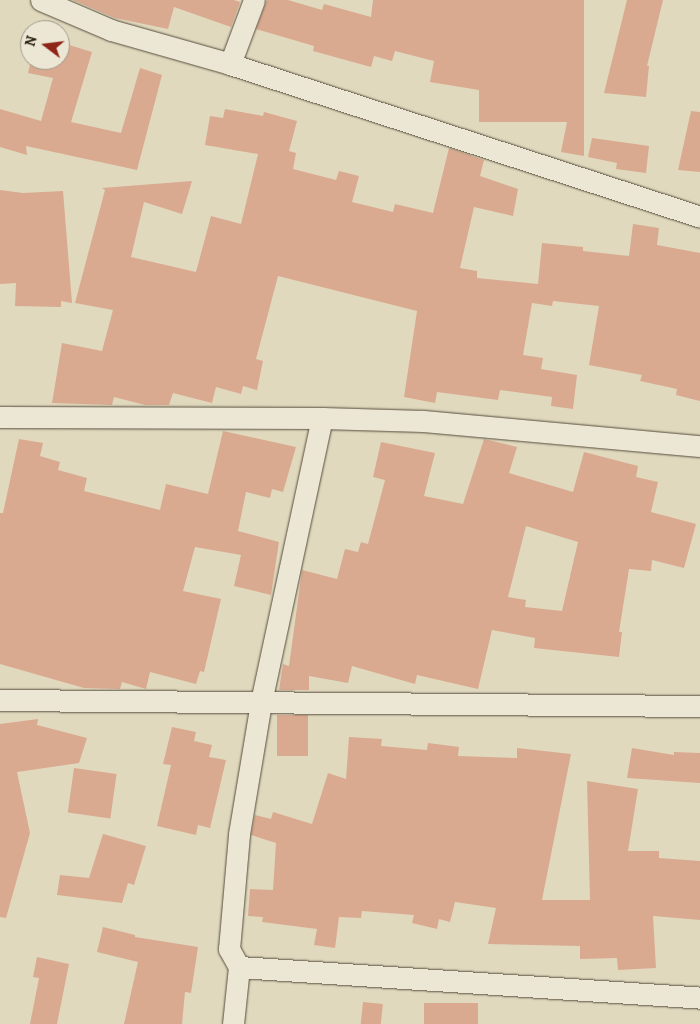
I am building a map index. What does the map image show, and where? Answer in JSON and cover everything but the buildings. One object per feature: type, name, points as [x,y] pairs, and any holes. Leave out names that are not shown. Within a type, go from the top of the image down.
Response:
[{"type":"street","points":[[41,0],[111,30],[230,64],[700,216]]},
{"type":"street","points":[[230,64],[254,0]]},
{"type":"street","points":[[0,417],[322,418],[423,421],[700,446]]},
{"type":"street","points":[[322,418],[261,702],[239,834],[230,939],[232,960],[239,967],[700,998]]},
{"type":"street","points":[[0,700],[700,706]]},
{"type":"street","points":[[233,1024],[239,967]]}]
